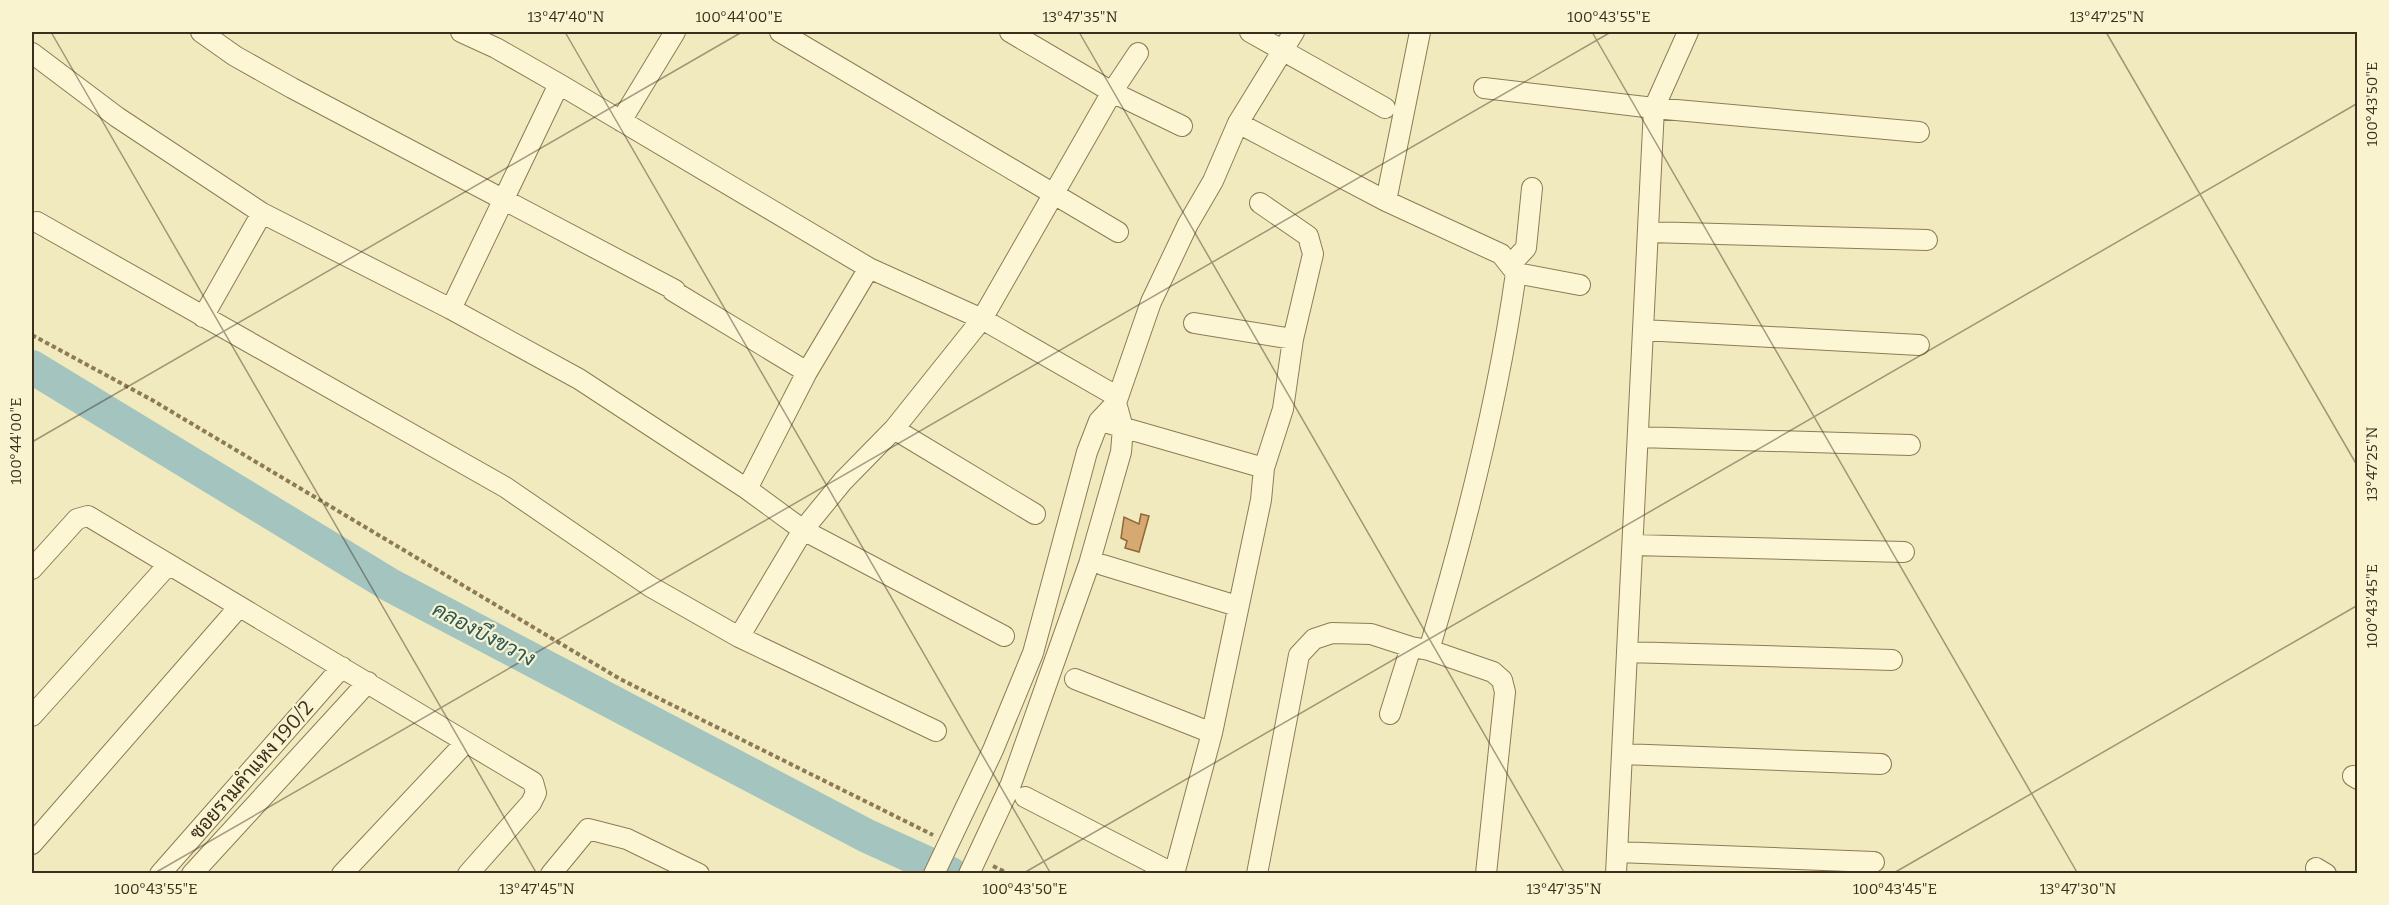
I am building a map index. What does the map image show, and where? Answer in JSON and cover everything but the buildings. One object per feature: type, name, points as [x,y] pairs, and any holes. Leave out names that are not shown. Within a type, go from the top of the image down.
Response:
[{"type":"street","points":[[201,32],[235,56],[292,88],[674,291],[807,372]]},
{"type":"street","points":[[461,32],[501,40],[559,84],[869,268],[982,319],[1117,400],[1122,428],[1121,452],[1097,559],[1089,564],[1018,782],[969,873]]},
{"type":"street","points":[[621,122],[675,32]]},
{"type":"street","points":[[780,32],[1053,196],[1118,232]]},
{"type":"street","points":[[1010,32],[1112,92],[1182,126]]},
{"type":"street","points":[[1250,32],[1385,108]]},
{"type":"street","points":[[934,873],[993,750],[1034,653],[1087,452],[1099,420],[1117,400],[1151,302],[1188,224],[1213,180],[1238,123],[1294,32]]},
{"type":"street","points":[[1386,201],[1420,32]]},
{"type":"street","points":[[1616,873],[1654,108],[1688,32]]},
{"type":"street","points":[[32,53],[135,130],[262,213],[452,309],[579,379],[747,489],[803,530],[1004,636]]},
{"type":"street","points":[[739,637],[803,530],[843,481],[894,429],[982,319],[1112,92],[1138,53]]},
{"type":"street","points":[[452,309],[559,84]]},
{"type":"street","points":[[1484,88],[1654,108],[1919,132]]},
{"type":"street","points":[[1238,123],[1386,201],[1501,254],[1514,269],[1580,285]]},
{"type":"street","points":[[1390,714],[1420,649],[1460,542],[1505,352],[1514,269],[1526,248],[1532,188]]},
{"type":"street","points":[[993,750],[1018,782],[1174,873],[1212,734],[1261,500],[1264,468],[1283,409],[1293,339],[1313,254],[1308,236],[1260,203]]},
{"type":"street","points":[[203,317],[262,213]]},
{"type":"street","points":[[37,222],[505,487],[651,587],[739,637],[936,730]]},
{"type":"street","points":[[1649,232],[1927,240]]},
{"type":"street","points":[[747,489],[807,372],[869,268]]},
{"type":"street","points":[[1194,323],[1293,339]]},
{"type":"street","points":[[1644,330],[1919,345]]},
{"type":"street","points":[[1099,420],[1264,468]]},
{"type":"street","points":[[894,429],[1035,514]]},
{"type":"street","points":[[1638,436],[1910,445]]},
{"type":"street","points":[[32,569],[77,519],[88,516],[533,782],[536,793],[531,804],[468,873]]},
{"type":"street","points":[[1062,542],[1097,559],[1238,606]]},
{"type":"street","points":[[1633,545],[1904,552]]},
{"type":"street","points":[[32,716],[168,565]]},
{"type":"street","points":[[32,844],[239,608]]},
{"type":"street","points":[[1257,873],[1299,655],[1314,639],[1332,633],[1371,634],[1492,672],[1502,680],[1505,692],[1486,873]]},
{"type":"street","points":[[1627,652],[1892,660]]},
{"type":"street","name":"ซอยรามคำแหง 190/2","points":[[160,873],[342,667]]},
{"type":"street","points":[[1075,680],[1212,734]]},
{"type":"street","name":"ซอยรามคำแหง 190/2","points":[[192,873],[368,682]]},
{"type":"street","points":[[342,873],[466,742]]},
{"type":"street","points":[[1622,754],[1881,764]]},
{"type":"street","points":[[551,873],[588,830],[627,839],[699,873]]},
{"type":"street","points":[[1617,852],[1874,862]]},
{"type":"path","points":[[32,335],[152,400],[620,679],[935,837]]},
{"type":"path","points":[[988,863],[1009,873]]},
{"type":"waterway","name":"คลองบึงขวาง","points":[[32,367],[390,585],[867,836],[951,874]]}]
